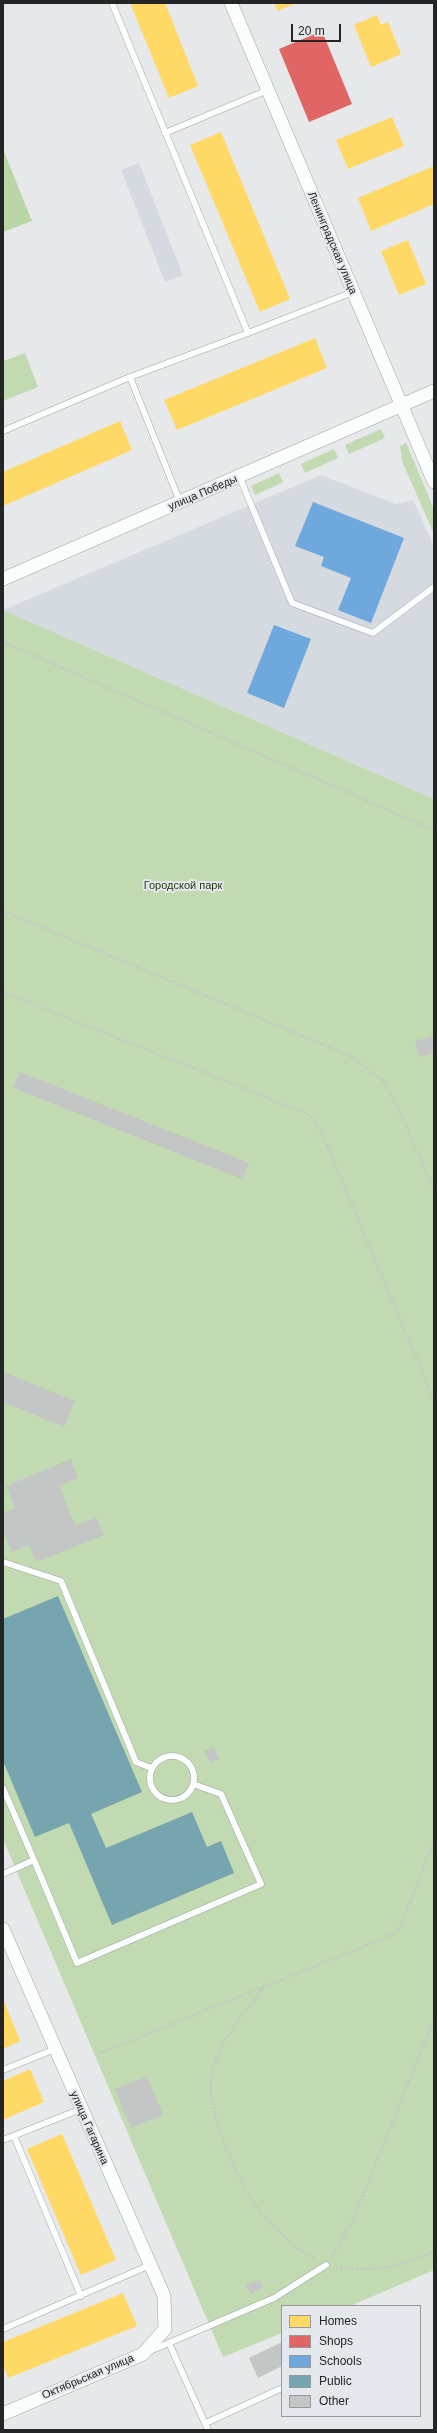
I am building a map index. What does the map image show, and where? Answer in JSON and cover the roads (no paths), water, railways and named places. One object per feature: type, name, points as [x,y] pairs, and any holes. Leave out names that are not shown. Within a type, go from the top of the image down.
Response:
[{"type":"street","name":"Ленинградская улица","points":[[231,3],[434,482]]},
{"type":"street","name":"улица Победы","points":[[3,579],[180,502],[240,478],[434,391]]},
{"type":"street","name":"улица Гагарина","points":[[3,1929],[164,2296],[165,2329]]},
{"type":"street","name":"Октябрьская улица","points":[[3,2414],[143,2354],[165,2329]]},
{"type":"lane","points":[[112,3],[248,333]]},
{"type":"lane","points":[[165,133],[268,90]]},
{"type":"lane","points":[[3,431],[130,377],[353,292]]},
{"type":"lane","points":[[130,377],[180,502]]},
{"type":"lane","points":[[240,478],[292,603],[373,633],[434,588]]},
{"type":"lane","points":[[3,1562],[61,1580],[136,1762],[151,1768]]},
{"type":"lane","points":[[169,1755],[183,1758],[192,1770],[193,1784],[185,1796],[171,1800],[164,1798],[157,1795],[150,1782],[151,1768],[162,1757],[169,1755]]},
{"type":"lane","points":[[3,1788],[77,1963],[260,1884],[221,1794],[193,1784]]},
{"type":"lane","points":[[3,1874],[34,1860]]},
{"type":"lane","points":[[3,2070],[55,2048]]},
{"type":"lane","points":[[3,2140],[81,2109]]},
{"type":"lane","points":[[14,2136],[81,2296]]},
{"type":"lane","points":[[3,2329],[150,2265]]},
{"type":"lane","points":[[143,2354],[274,2298],[326,2265]]},
{"type":"lane","points":[[169,2343],[208,2430]]},
{"type":"lane","points":[[206,2423],[281,2388]]},
{"type":"park label","name":"Городской парк","points":[[183,886]]}]
